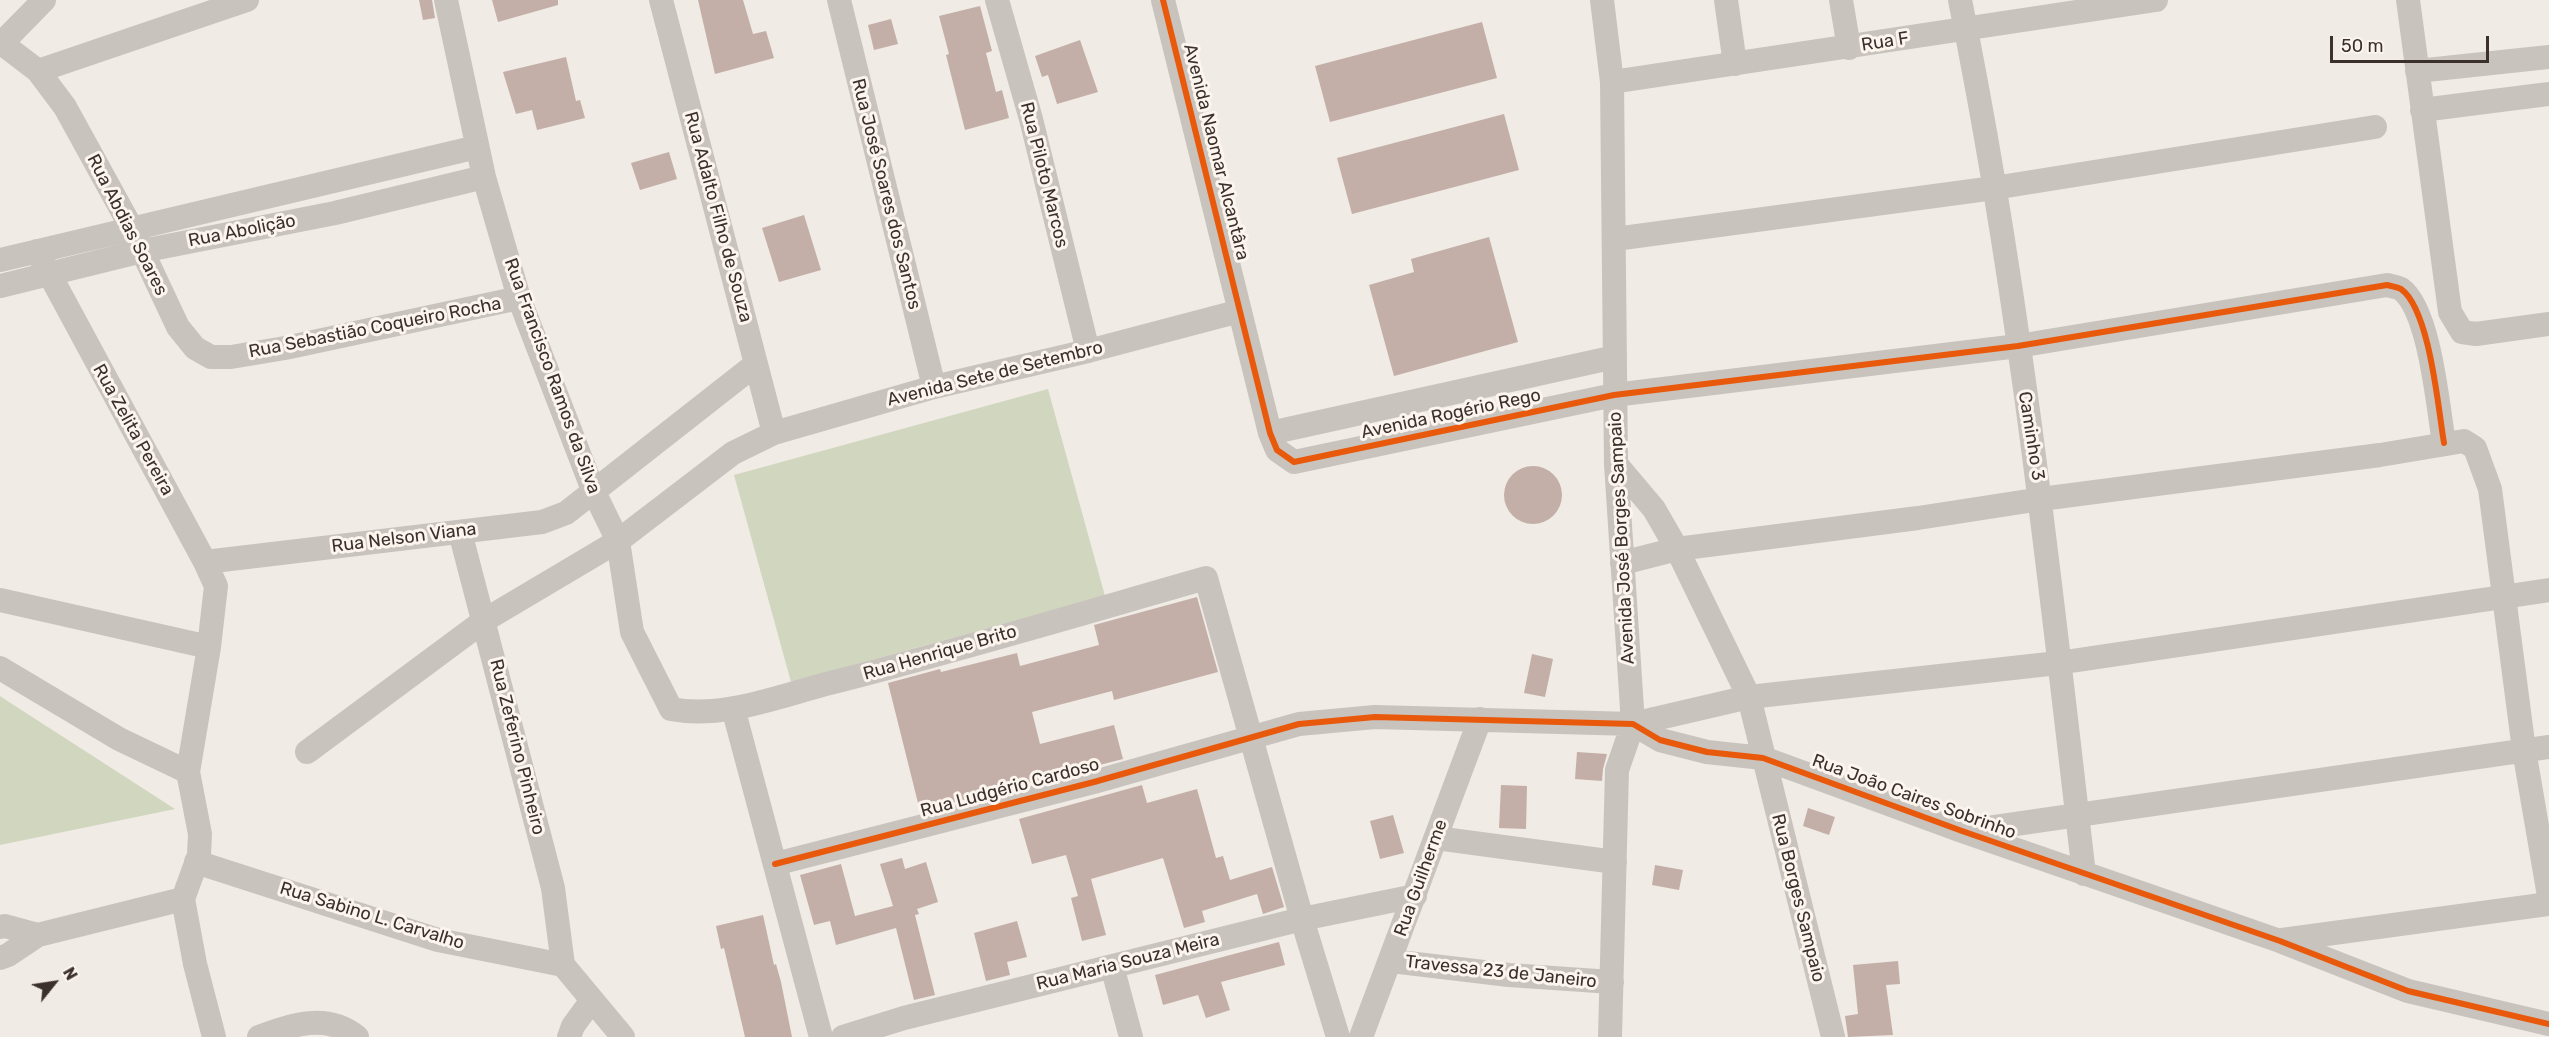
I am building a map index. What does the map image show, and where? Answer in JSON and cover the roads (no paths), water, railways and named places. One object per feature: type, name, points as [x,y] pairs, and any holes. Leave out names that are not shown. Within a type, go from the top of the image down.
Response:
[{"type":"street","points":[[0,43],[44,0]]},
{"type":"street","points":[[38,71],[247,0]]},
{"type":"street","name":"Rua Francisco Ramos da Silva","points":[[446,0],[484,177],[519,298],[593,490],[618,542],[632,632],[671,709]]},
{"type":"street","name":"Rua Adalto Filho de Souza","points":[[661,0],[774,433]]},
{"type":"street","name":"Rua José Soares dos Santos","points":[[839,0],[934,387]]},
{"type":"street","name":"Rua Piloto Marcos","points":[[997,0],[1031,118],[1088,351]]},
{"type":"street","name":"Avenida Naomar Alcantâra","points":[[1163,0],[1240,311]]},
{"type":"street","name":"Avenida José Borges Sampaio","points":[[1602,0],[1612,82],[1616,464],[1633,724],[1617,770],[1610,1037]]},
{"type":"street","points":[[1726,0],[1735,64]]},
{"type":"street","points":[[1841,0],[1849,48]]},
{"type":"street","name":"Caminho 3","points":[[1960,0],[1994,188],[2041,499],[2084,874]]},
{"type":"street","name":"Rua F","points":[[1612,82],[1966,29],[2064,6],[2156,0]]},
{"type":"street","points":[[2408,0],[2450,312],[2462,332],[2476,334],[2549,324]]},
{"type":"street","name":"Rua Abdias Soares","points":[[0,43],[38,71],[65,107],[131,227],[178,327],[195,348],[211,357],[231,357]]},
{"type":"street","points":[[2417,71],[2549,57]]},
{"type":"street","points":[[2422,110],[2549,94]]},
{"type":"street","points":[[1615,239],[1994,188],[2375,127]]},
{"type":"street","name":"Rua Abolição","points":[[0,260],[131,227],[477,147]]},
{"type":"street","name":"Rua Abolição","points":[[0,286],[142,251],[334,213],[484,177]]},
{"type":"street","name":"Rua Zelita Pereira","points":[[37,251],[216,586],[209,647]]},
{"type":"street","name":"Avenida Rogério Rego","points":[[1615,357],[1270,433],[1277,450],[1294,462],[1614,395],[2018,346],[2387,285],[2400,289],[2413,304],[2426,335],[2444,443]]},
{"type":"street","name":"Rua Sebastião Coqueiro Rocha","points":[[231,357],[285,348],[519,298]]},
{"type":"street","points":[[1240,311],[1270,433]]},
{"type":"street","name":"Avenida Sete de Setembro","points":[[307,752],[485,620],[618,542],[733,453],[774,433],[934,387],[1088,351],[1240,311]]},
{"type":"street","name":"Rua Nelson Viana","points":[[205,562],[542,522],[566,513],[756,364]]},
{"type":"street","points":[[1623,563],[1677,549],[2380,455],[2464,441],[2475,448],[2490,489],[2524,750],[2549,896]]},
{"type":"street","name":"Rua Borges Sampaio","points":[[1616,464],[1654,509],[1677,549],[1749,697],[1833,1037]]},
{"type":"street","name":"Rua Zeferino Pinheiro","points":[[460,532],[485,620],[553,888],[563,965]]},
{"type":"street","name":"Rua Henrique Brito","points":[[671,709],[691,713],[733,708],[876,672],[1206,578],[1252,737]]},
{"type":"street","points":[[1633,724],[1749,697],[2058,663],[2549,590]]},
{"type":"street","points":[[0,600],[209,647],[188,772],[200,834],[196,862],[183,899],[195,964],[214,1037]]},
{"type":"street","points":[[0,668],[119,739],[188,772]]},
{"type":"street","points":[[733,708],[820,1037]]},
{"type":"street","name":"Rua João Caires Sobrinho","points":[[1252,737],[1299,724],[1375,717],[1633,724],[1660,740],[1707,752],[1763,758],[1962,831],[2280,941],[2408,991],[2549,1024]]},
{"type":"street","name":"Rua Guilherme","points":[[1361,1037],[1480,719]]},
{"type":"street","points":[[1252,737],[1302,919],[1338,1037]]},
{"type":"street","name":"Rua Ludgério Cardoso","points":[[775,864],[1094,782],[1252,737]]},
{"type":"street","points":[[1962,831],[2549,747]]},
{"type":"street","points":[[1436,838],[1615,862]]},
{"type":"street","name":"Rua Sabino L. Carvalho","points":[[196,862],[438,940],[563,965]]},
{"type":"street","name":"Rua Maria Souza Meira","points":[[843,1037],[904,1018],[1302,919],[1415,896]]},
{"type":"street","points":[[0,958],[38,935],[183,899]]},
{"type":"street","points":[[2280,941],[2549,904]]},
{"type":"street","points":[[0,927],[5,926],[38,935]]},
{"type":"street","name":"Travessa 23 de Janeiro","points":[[1391,961],[1509,975],[1612,982]]},
{"type":"street","points":[[563,965],[623,1037]]},
{"type":"street","points":[[1112,966],[1131,1037]]},
{"type":"street","points":[[569,1037],[573,1026],[592,1000]]},
{"type":"street","points":[[264,1036],[321,1021],[346,1028],[357,1037]]}]
